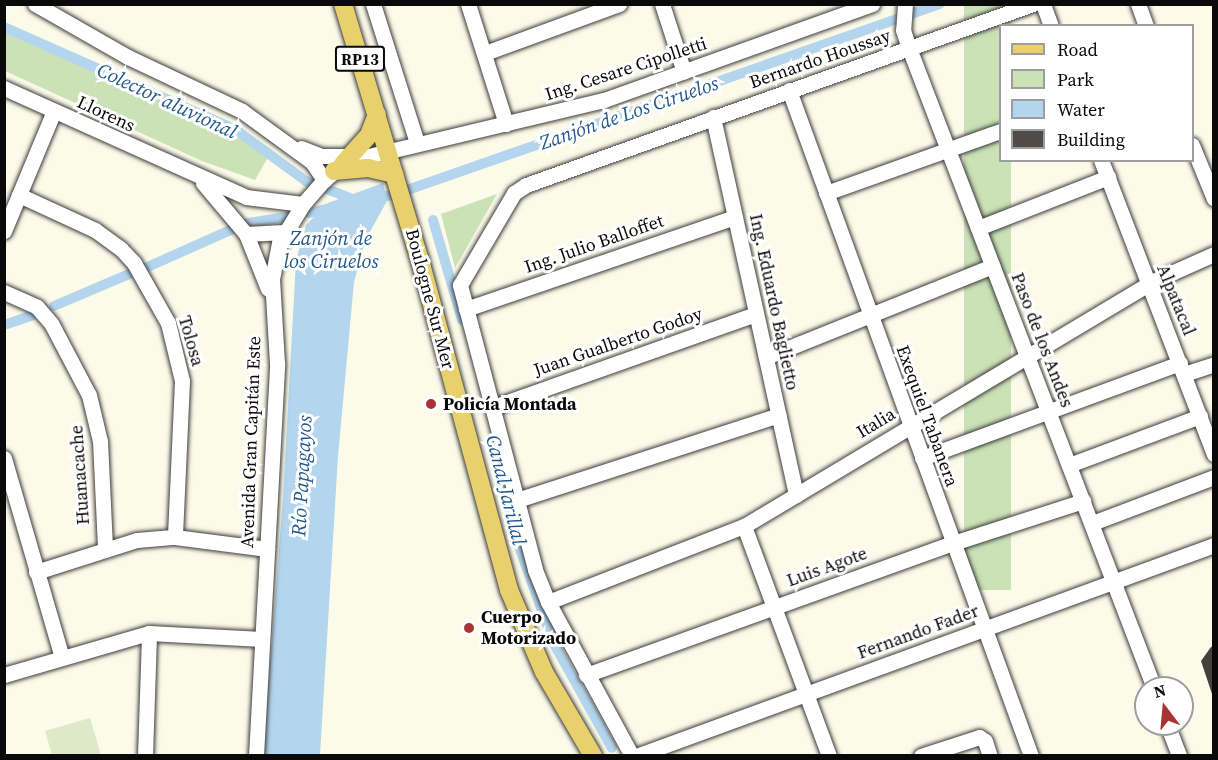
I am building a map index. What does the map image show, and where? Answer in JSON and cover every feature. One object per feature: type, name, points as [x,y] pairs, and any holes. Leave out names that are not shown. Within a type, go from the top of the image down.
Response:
[{"type":"main road","name":"Boulogne Sur Mer","points":[[343,4],[394,174],[509,590],[544,672],[593,756]]},
{"type":"main road","points":[[334,170],[369,135],[377,114]]},
{"type":"main road","points":[[334,170],[368,168],[394,174]]},
{"type":"street","points":[[373,4],[417,143]]},
{"type":"street","points":[[468,4],[506,124]]},
{"type":"street","points":[[485,53],[619,4]]},
{"type":"street","points":[[662,4],[684,72]]},
{"type":"street","name":"Ing. Cesare Cipolletti","points":[[387,150],[577,108],[872,4]]},
{"type":"street","name":"Paso de los Andes","points":[[905,4],[903,30],[909,48],[1150,676]]},
{"type":"street","name":"Bernardo Houssay","points":[[466,309],[460,285],[519,188],[1033,4]]},
{"type":"street","points":[[1043,4],[1050,24]]},
{"type":"street","points":[[1138,4],[1145,24]]},
{"type":"street","points":[[40,5],[128,57],[242,111],[312,162],[334,170],[387,150]]},
{"type":"street","name":"Llorens","points":[[4,88],[246,197],[306,201]]},
{"type":"street","name":"Exequiel Tabanera","points":[[789,90],[1031,756]]},
{"type":"street","points":[[4,231],[54,111]]},
{"type":"street","name":"Ing. Eduardo Baglietto","points":[[713,117],[796,495]]},
{"type":"street","points":[[826,194],[999,131]]},
{"type":"street","points":[[282,139],[322,156],[334,170]]},
{"type":"street","points":[[1194,150],[1214,199]]},
{"type":"street","name":"Alpatacal","points":[[1102,162],[1151,282],[1214,454]]},
{"type":"street","name":"Avenida Gran Capitán Este","points":[[256,756],[277,363],[272,300],[273,267],[284,232],[306,201],[334,170]]},
{"type":"street","name":"Llorens","points":[[191,174],[221,200],[246,234],[272,300]]},
{"type":"street","points":[[978,228],[1108,177]]},
{"type":"street","name":"Tolosa","points":[[19,195],[95,230],[121,249],[134,263],[168,323],[182,381],[175,537]]},
{"type":"street","name":"Ing. Julio Balloffet","points":[[466,309],[735,217]]},
{"type":"street","points":[[246,234],[284,232]]},
{"type":"street","name":"Italia","points":[[548,602],[744,526],[1151,282],[1214,254]]},
{"type":"street","points":[[766,357],[992,266]]},
{"type":"street","name":"Huanacache","points":[[4,292],[37,307],[51,323],[89,395],[100,441],[105,549]]},
{"type":"street","points":[[466,309],[517,500],[548,602],[586,675],[634,756]]},
{"type":"street","name":"Juan Gualberto Godoy","points":[[493,407],[756,314]]},
{"type":"street","points":[[922,458],[1048,412],[1182,368],[1214,364]]},
{"type":"street","points":[[517,500],[779,415]]},
{"type":"street","points":[[1069,465],[1200,416]]},
{"type":"street","points":[[4,458],[62,658]]},
{"type":"street","points":[[1092,523],[1214,477]]},
{"type":"street","name":"Luis Agote","points":[[586,675],[953,543],[1083,501]]},
{"type":"street","points":[[744,526],[809,693],[829,756]]},
{"type":"street","points":[[36,572],[105,549],[175,537],[267,549]]},
{"type":"street","name":"Fernando Fader","points":[[634,756],[1214,545]]},
{"type":"street","points":[[4,675],[149,633],[262,639]]},
{"type":"street","points":[[145,756],[149,633]]},
{"type":"street","points":[[1172,736],[1179,756]]},
{"type":"street","points":[[921,756],[979,737],[985,741],[990,756]]},
{"type":"green space","points":[[964,5],[1011,5],[1011,24],[999,24],[999,162],[1011,162],[1011,590],[964,590]]},
{"type":"green space","points":[[5,28],[242,129],[272,150],[255,180],[202,161],[5,71]]},
{"type":"green space","points":[[497,194],[455,268],[441,214]]},
{"type":"green space","points":[[90,718],[101,755],[52,755],[45,731]]},
{"type":"water","name":"Zanjón de los Ciruelos","points":[[383,183],[387,201],[366,239],[354,282],[338,456],[320,755],[263,756],[283,498],[296,260],[306,225],[328,203]]},
{"type":"waterway","name":"Zanjón de Los Ciruelos","points":[[372,198],[393,195],[940,4]]},
{"type":"waterway","name":"Colector aluvional","points":[[4,27],[236,130],[306,181],[355,200]]},
{"type":"waterway","name":"Zanjón de Los Ciruelos","points":[[309,213],[334,207]]},
{"type":"waterway","name":"Colector aluvional","points":[[248,223],[287,217]]},
{"type":"waterway","name":"Canal Jarillal","points":[[433,220],[462,320]]},
{"type":"waterway","name":"Colector aluvional","points":[[143,269],[233,229]]},
{"type":"waterway","name":"Colector aluvional","points":[[54,306],[129,274]]},
{"type":"waterway","name":"Colector aluvional","points":[[4,325],[33,315]]},
{"type":"waterway","name":"Canal Jarillal","points":[[497,451],[516,538],[553,642],[612,748]]},
{"type":"place","name":"Policía Montada","points":[[431,404]]},
{"type":"place","name":"Cuerpo Motorizado","points":[[469,628]]},
{"type":"water label","name":"Río Papagayos","points":[[302,476]]}]
